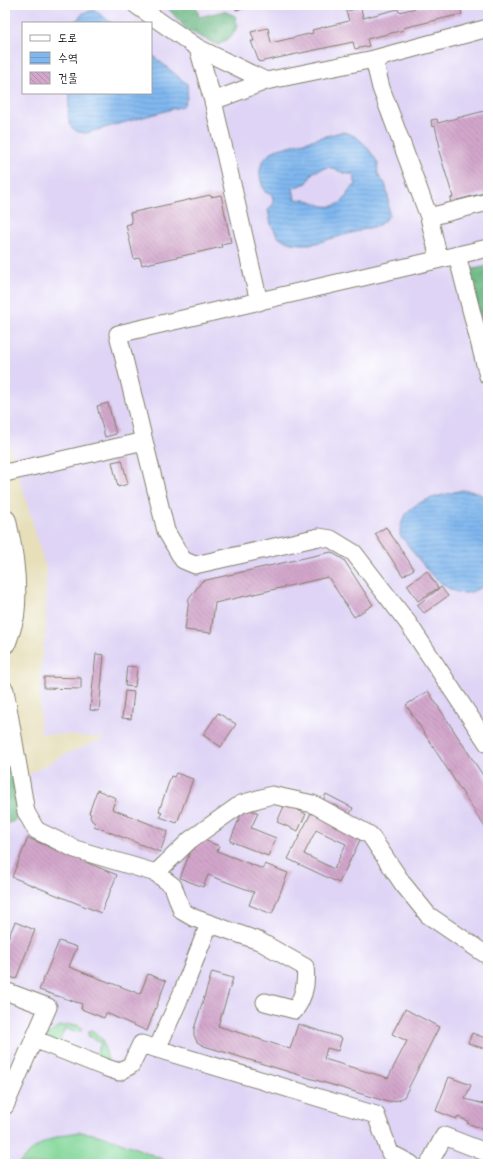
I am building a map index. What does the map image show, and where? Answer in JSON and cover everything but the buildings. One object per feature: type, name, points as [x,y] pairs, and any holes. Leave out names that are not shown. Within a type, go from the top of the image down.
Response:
[{"type":"main road","points":[[5,521],[11,546],[14,595],[12,617],[5,642]]},
{"type":"street","points":[[136,5],[198,48],[266,81]]},
{"type":"street","points":[[212,101],[266,81],[374,59],[488,28]]},
{"type":"street","points":[[198,48],[260,302]]},
{"type":"street","points":[[374,59],[381,88],[429,217],[439,259]]},
{"type":"street","points":[[429,217],[488,202]]},
{"type":"street","points":[[488,248],[118,334],[166,531],[183,560],[195,565],[319,537],[331,538],[354,553],[408,623],[488,744]]},
{"type":"street","points":[[457,255],[488,376]]},
{"type":"street","points":[[5,473],[144,440]]},
{"type":"street","points":[[5,690],[26,812],[36,830],[75,849],[156,873],[173,886],[182,911],[209,924],[259,941],[305,967],[306,977],[302,1000],[295,1010],[265,1002]]},
{"type":"street","points":[[156,873],[190,840],[241,804],[272,795],[313,804],[370,835],[403,884],[428,915],[488,956]]},
{"type":"street","points":[[157,1049],[182,993],[209,924]]},
{"type":"street","points":[[5,991],[48,1007],[5,1106]]},
{"type":"street","points":[[34,1038],[119,1072],[130,1065],[141,1044],[376,1115],[390,1153],[411,1164]]},
{"type":"street","points":[[429,1164],[444,1136],[488,1153]]},
{"type":"shaded area","points":[[5,5],[488,5],[488,1164],[5,1164],[5,788],[63,755],[105,738],[40,733],[40,671],[46,628],[46,569],[5,428]]},
{"type":"green space","points":[[165,5],[196,5],[199,17],[224,11],[235,16],[237,21],[236,30],[231,37],[218,45],[187,30]]},
{"type":"green space","points":[[488,266],[488,348],[469,270]]},
{"type":"green space","points":[[10,766],[21,813],[20,816],[12,822],[5,824],[5,767]]},
{"type":"green space","points":[[78,1025],[81,1027],[81,1031],[74,1032],[65,1028],[58,1045],[45,1037],[60,1026]]},
{"type":"green space","points":[[92,1030],[102,1039],[108,1060],[94,1060],[101,1043],[88,1036],[89,1031]]},
{"type":"green space","points":[[80,1132],[116,1140],[174,1164],[19,1164],[38,1146],[53,1138]]},
{"type":"water","points":[[94,10],[111,22],[76,22],[83,13]]},
{"type":"water","points":[[152,55],[187,84],[187,96],[183,106],[86,133],[78,132],[73,129],[70,124],[68,113],[70,94],[152,94]]},
{"type":"water","points":[[341,132],[353,135],[367,147],[378,163],[378,174],[380,179],[385,183],[388,196],[389,216],[379,225],[313,244],[291,243],[278,237],[271,224],[268,210],[274,203],[272,195],[265,192],[262,186],[260,174],[260,169],[265,159],[275,150]],"holes":[[[328,167],[347,174],[353,174],[356,185],[348,191],[343,201],[335,206],[327,206],[309,200],[295,199],[293,188],[307,183],[313,172]]]},
{"type":"water","points":[[462,490],[477,492],[488,500],[488,584],[468,593],[456,592],[437,580],[400,535],[402,523],[406,514],[412,507],[421,502]]}]
